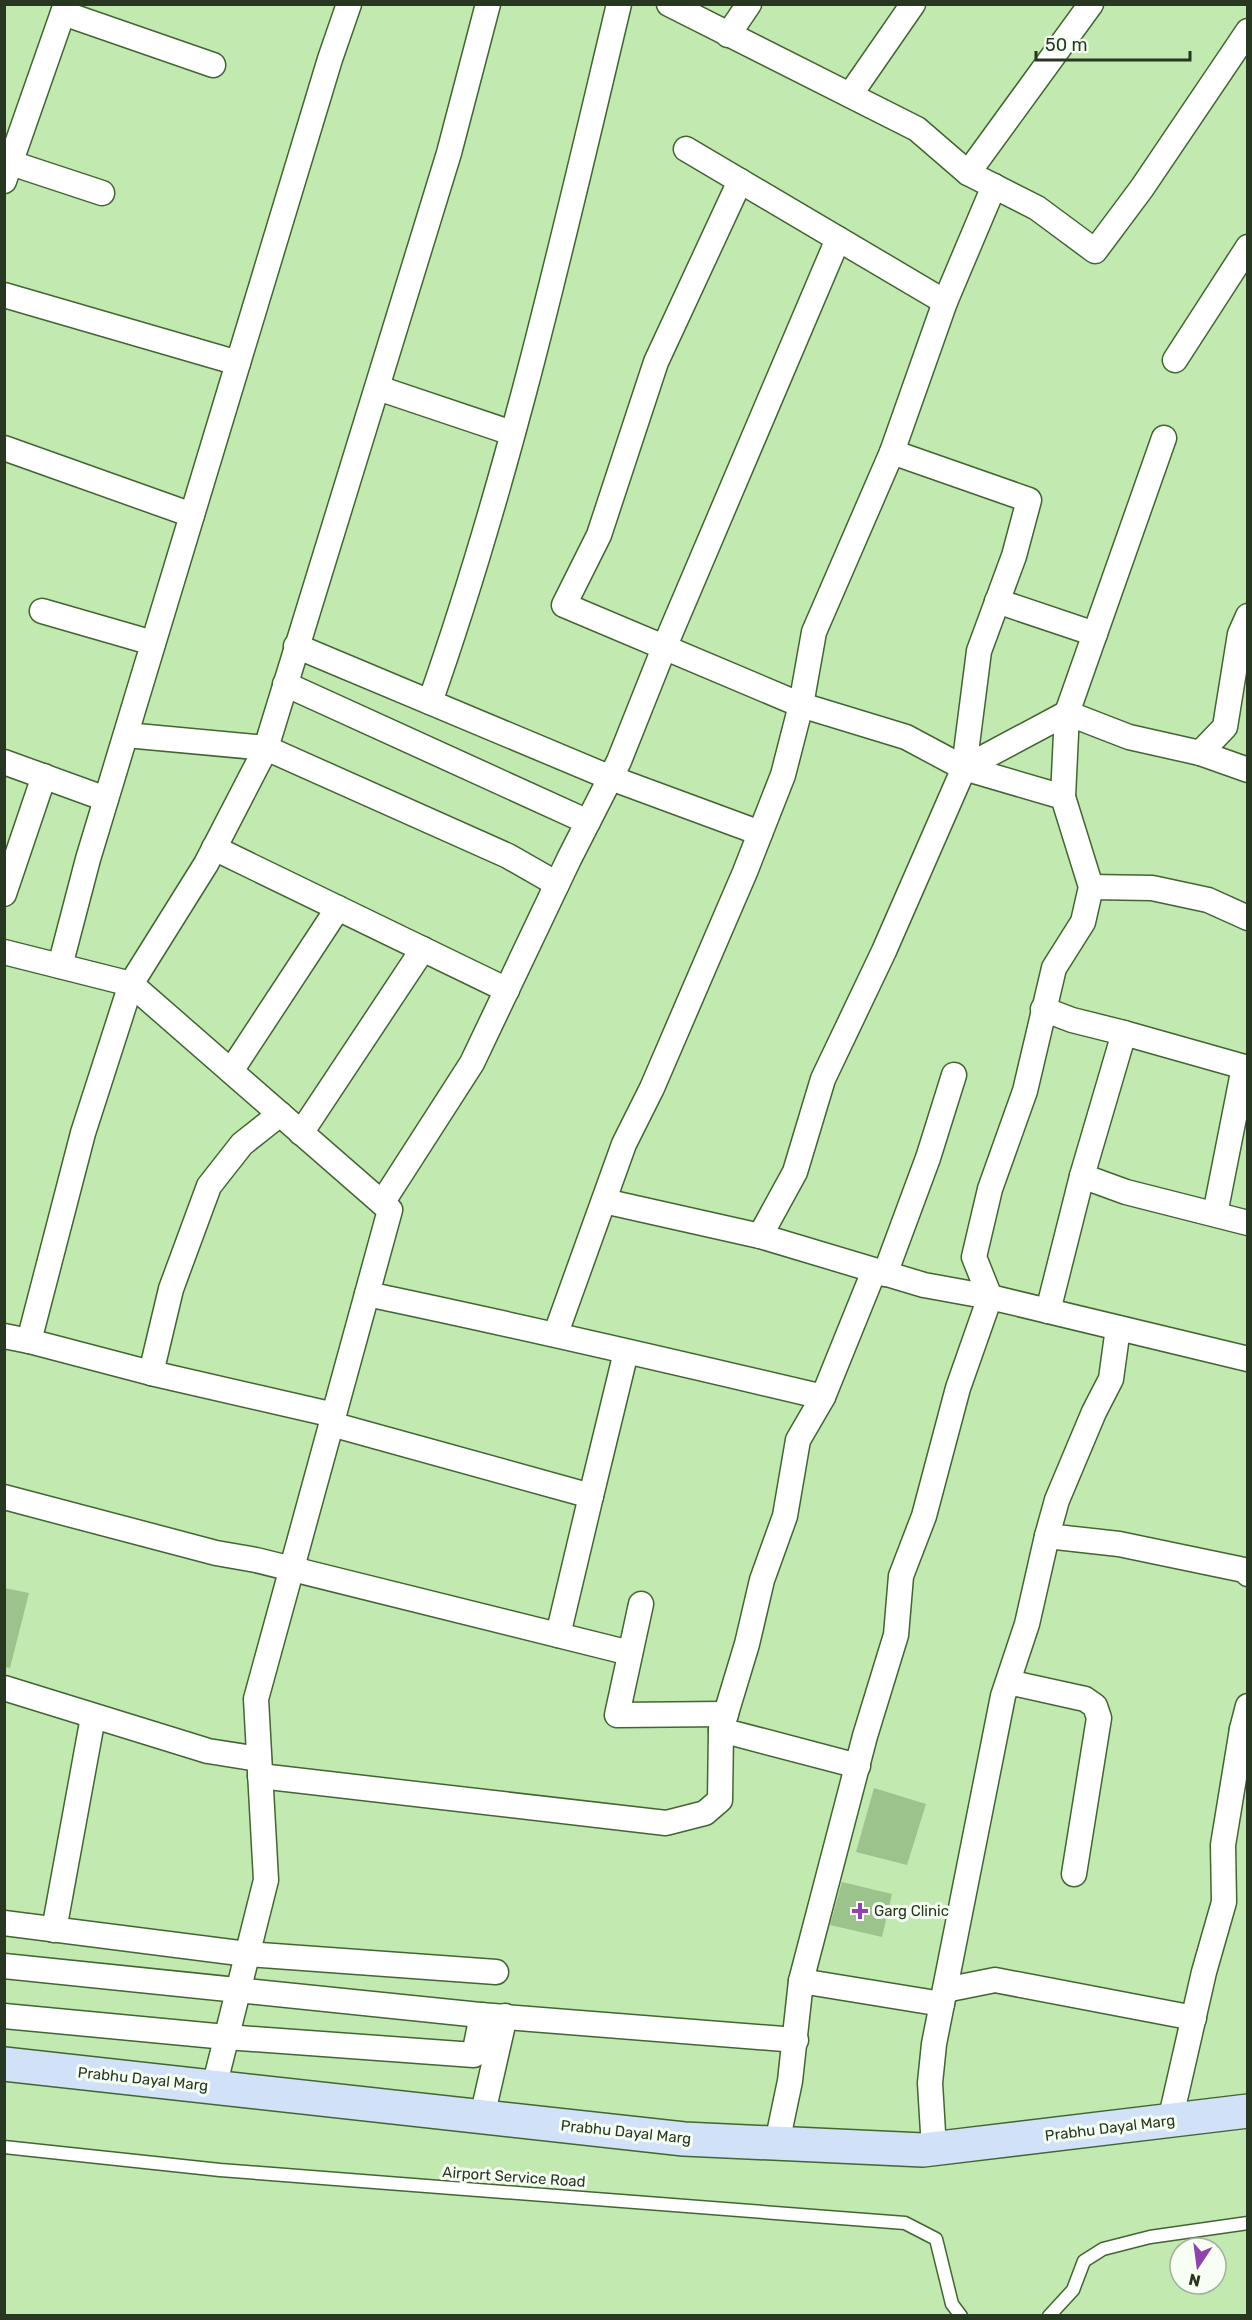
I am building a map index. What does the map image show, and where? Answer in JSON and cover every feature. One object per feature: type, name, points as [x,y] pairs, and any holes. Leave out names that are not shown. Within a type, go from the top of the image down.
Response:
[{"type":"street","points":[[60,966],[106,799],[153,643],[330,59],[350,4]]},
{"type":"street","points":[[430,702],[467,595],[512,433],[552,286],[620,4]]},
{"type":"street","points":[[669,4],[917,129],[968,173],[1038,208],[1095,251],[1142,188],[1248,31]]},
{"type":"street","points":[[728,35],[749,4]]},
{"type":"street","points":[[850,95],[913,4]]},
{"type":"street","points":[[968,173],[1091,4]]},
{"type":"street","points":[[29,1341],[83,1133],[131,984],[214,848],[266,748],[449,153],[481,7]]},
{"type":"street","points":[[102,193],[8,172],[64,9],[213,65]]},
{"type":"street","points":[[686,149],[945,303]]},
{"type":"street","points":[[740,181],[656,362],[599,535],[564,605],[801,705],[906,737],[964,768],[1063,797]]},
{"type":"street","points":[[556,1333],[578,1266],[624,1144],[652,1088],[783,775],[801,705],[814,632],[892,452],[945,303],[994,186]]},
{"type":"street","points":[[382,1203],[472,1063],[557,884],[611,778],[838,239]]},
{"type":"street","points":[[1175,360],[1248,247]]},
{"type":"street","points":[[4,295],[238,363]]},
{"type":"street","points":[[378,388],[512,433]]},
{"type":"street","points":[[777,2143],[796,2040],[801,1981],[858,1766],[896,1635],[901,1576],[924,1516],[958,1388],[990,1297],[974,1257],[990,1189],[1025,1091],[1053,968],[1083,922],[1091,887],[1063,797],[1067,713],[1164,438]]},
{"type":"street","points":[[760,1236],[795,1172],[823,1078],[884,951],[964,768],[979,651],[1014,556],[1029,500],[892,452]]},
{"type":"street","points":[[6,454],[192,515]]},
{"type":"street","points":[[997,601],[1095,634]]},
{"type":"street","points":[[42,611],[153,643]]},
{"type":"street","points":[[1200,753],[1225,727],[1239,634],[1248,616]]},
{"type":"street","points":[[296,646],[611,778],[760,833]]},
{"type":"street","points":[[285,684],[588,822]]},
{"type":"street","points":[[964,768],[1067,713],[1129,737],[1200,753],[1248,770]]},
{"type":"street","points":[[126,735],[266,748],[508,856],[557,884]]},
{"type":"street","points":[[4,762],[106,799]]},
{"type":"street","points":[[4,894],[44,776]]},
{"type":"street","points":[[214,848],[507,990]]},
{"type":"street","points":[[1091,887],[1152,888],[1209,900],[1248,918]]},
{"type":"street","points":[[231,1071],[338,908]]},
{"type":"street","points":[[302,1133],[423,949]]},
{"type":"street","points":[[4,952],[131,984],[390,1210],[256,1699],[266,1880],[214,2087]]},
{"type":"street","points":[[1043,1009],[1072,1020],[1246,1068],[1215,1214]]},
{"type":"street","points":[[1048,1311],[1082,1176],[1124,1033]]},
{"type":"street","points":[[4,1688],[260,1767],[666,1823],[705,1813],[720,1800],[724,1722],[747,1644],[762,1580],[785,1516],[798,1440],[823,1397],[880,1272],[928,1158],[954,1075]]},
{"type":"street","points":[[151,1373],[171,1289],[209,1186],[242,1144],[280,1114]]},
{"type":"street","points":[[1082,1176],[1126,1192],[1248,1223]]},
{"type":"street","points":[[604,1201],[760,1236],[924,1285],[990,1297],[1248,1359]]},
{"type":"street","points":[[367,1294],[556,1333],[626,1352],[823,1397]]},
{"type":"street","points":[[934,2149],[930,2083],[943,1997],[1008,1682],[1027,1624],[1057,1500],[1094,1412],[1111,1379],[1118,1328]]},
{"type":"street","points":[[4,1335],[332,1420],[591,1496]]},
{"type":"street","points":[[558,1635],[626,1352]]},
{"type":"street","points":[[4,1497],[149,1536],[630,1653]]},
{"type":"street","points":[[1047,1536],[1119,1544],[1244,1570],[1248,1574]]},
{"type":"street","points":[[641,1604],[617,1714],[724,1722],[858,1766]]},
{"type":"street","points":[[1008,1682],[1085,1699],[1095,1706],[1099,1718],[1074,1874]]},
{"type":"street","points":[[1170,2121],[1224,1902],[1223,1845],[1248,1706]]},
{"type":"street","points":[[54,1930],[93,1717]]},
{"type":"street","points":[[4,1923],[247,1954],[496,1972]]},
{"type":"street","points":[[4,1966],[494,2016],[796,2040]]},
{"type":"street","points":[[801,1981],[943,1997],[995,1980],[1194,2018]]},
{"type":"street","points":[[4,2016],[226,2037],[474,2055],[494,2016]]},
{"type":"street","points":[[482,2117],[494,2016]]},
{"type":"street","name":"Prabhu Dayal Marg","points":[[4,2064],[684,2139],[934,2149],[1248,2111]]},
{"type":"lane","name":"Airport Service Road","points":[[4,2147],[220,2170],[905,2223],[936,2239],[952,2304],[961,2316]]},
{"type":"lane","points":[[1049,2316],[1073,2290],[1084,2261],[1103,2249],[1150,2237],[1248,2223]]},
{"type":"building","points":[[4,1588],[29,1593],[10,1668],[4,1667]]},
{"type":"building","points":[[874,1788],[926,1804],[907,1865],[856,1852]]},
{"type":"building","points":[[842,1882],[892,1894],[882,1937],[830,1925]]},
{"type":"place","name":"Garg Clinic","points":[[860,1911]]}]
